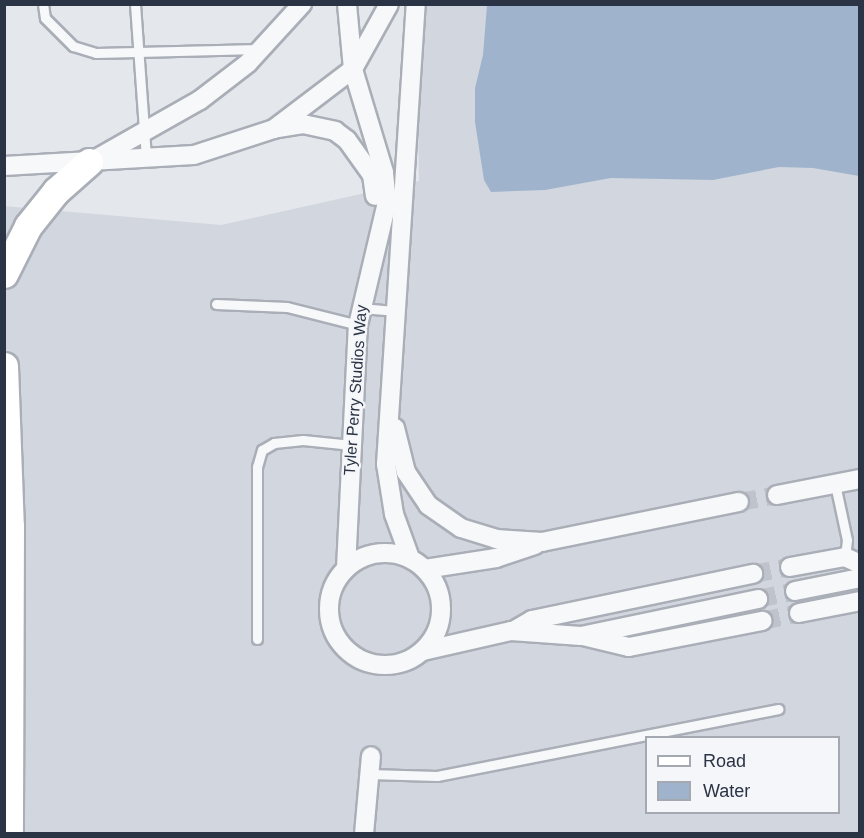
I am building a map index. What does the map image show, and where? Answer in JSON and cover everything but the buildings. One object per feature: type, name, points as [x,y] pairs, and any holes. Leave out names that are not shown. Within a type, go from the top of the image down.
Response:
[{"type":"main road","points":[[4,274],[28,226],[56,191],[89,162]]},
{"type":"main road","points":[[4,366],[10,526],[9,834]]},
{"type":"street","points":[[89,162],[200,100],[260,49],[302,4]]},
{"type":"street","name":"Tyler Perry Studios Way","points":[[346,568],[359,317],[387,202],[384,172],[353,69],[347,4]]},
{"type":"street","points":[[274,129],[353,69],[389,4]]},
{"type":"street","points":[[410,558],[388,488],[386,464],[392,416],[399,311],[416,4]]},
{"type":"street","points":[[4,166],[194,155],[274,129],[303,124],[334,131],[347,140],[372,174],[376,244]]},
{"type":"street","points":[[392,416],[406,472],[428,505],[461,528],[496,539],[542,542]]},
{"type":"street","points":[[777,495],[860,479]]},
{"type":"street","points":[[425,569],[496,558],[542,542],[739,502]]},
{"type":"street","points":[[423,651],[434,637],[442,610],[436,584],[425,569],[410,558],[376,553],[346,568],[331,590],[328,607],[333,633],[343,647],[364,662],[382,665],[399,664],[423,651],[511,632],[581,636],[629,647],[762,621]]},
{"type":"street","points":[[790,567],[852,561]]},
{"type":"street","points":[[511,632],[532,620],[753,574]]},
{"type":"street","points":[[795,591],[860,578]]},
{"type":"street","points":[[581,636],[758,599]]},
{"type":"street","points":[[799,613],[860,601]]},
{"type":"street","points":[[364,834],[371,756]]},
{"type":"lane","points":[[43,4],[45,18],[73,46],[96,53],[260,49]]},
{"type":"lane","points":[[135,4],[146,159]]},
{"type":"lane","points":[[216,304],[287,307],[359,317],[399,311]]},
{"type":"lane","points":[[257,639],[257,467],[262,450],[274,443],[303,440],[352,445]]},
{"type":"lane","points":[[835,484],[852,561]]},
{"type":"lane","points":[[369,774],[437,776],[778,709]]},
{"type":"shaded area","points":[[416,5],[859,5],[859,833],[5,833],[4,206],[221,225],[419,181]]},
{"type":"water","points":[[487,5],[859,5],[859,176],[813,168],[779,167],[713,180],[611,178],[545,190],[491,192],[484,180],[475,122],[475,88],[483,55]]},
{"type":"tunnel","points":[[739,502],[777,495]]},
{"type":"tunnel","points":[[753,574],[790,567]]},
{"type":"tunnel","points":[[758,599],[795,591]]},
{"type":"tunnel","points":[[762,621],[799,613]]}]
